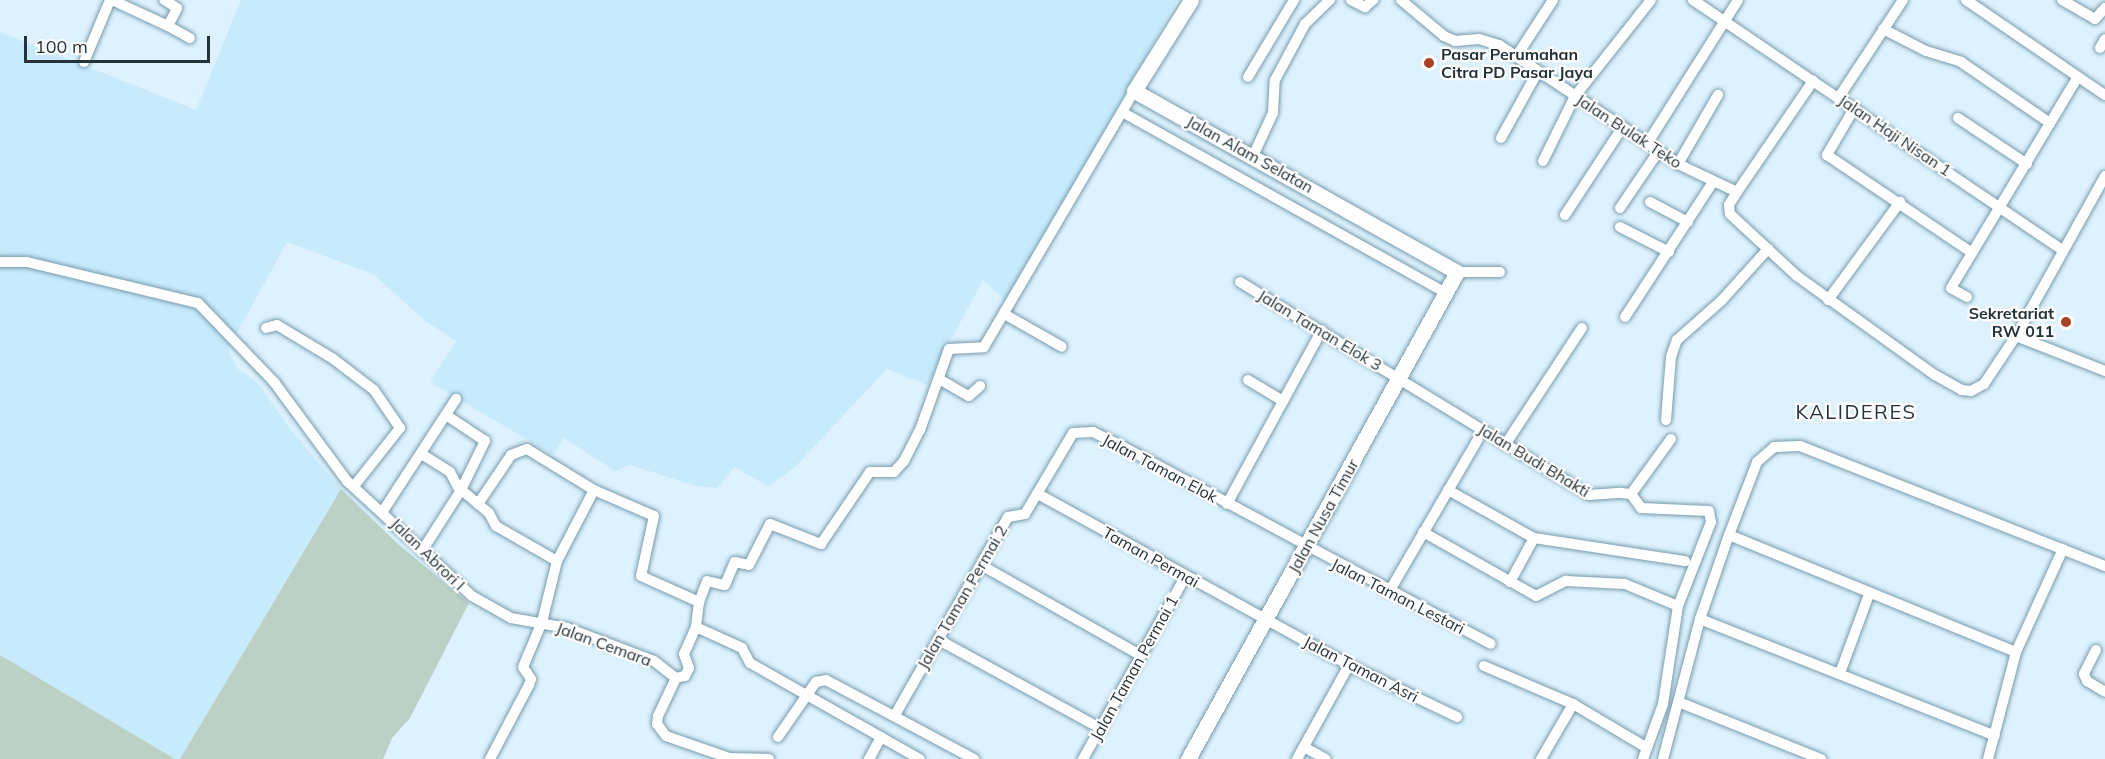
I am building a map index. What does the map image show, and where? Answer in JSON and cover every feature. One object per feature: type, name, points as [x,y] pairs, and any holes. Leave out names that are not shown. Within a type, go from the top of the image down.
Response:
[{"type":"street","points":[[84,62],[111,0],[190,38]]},
{"type":"street","points":[[164,0],[177,8],[168,26]]},
{"type":"street","points":[[769,759],[729,758],[666,736],[657,724],[658,716],[676,678],[685,676],[689,668],[684,654],[696,627],[699,602],[707,582],[725,585],[735,562],[749,565],[770,524],[821,544],[870,472],[894,472],[904,460],[939,379],[949,349],[984,347],[1006,315],[1134,91],[1191,0]]},
{"type":"street","points":[[1248,76],[1294,0]]},
{"type":"street","points":[[1253,156],[1273,113],[1275,80],[1305,24],[1330,0]]},
{"type":"street","points":[[1351,0],[1365,7],[1373,0]]},
{"type":"street","name":"Jalan Bulak Teko","points":[[1401,0],[1444,36],[1455,40],[1479,39],[1499,45],[1537,73],[1658,152],[1713,182],[1737,192]]},
{"type":"street","points":[[1516,57],[1553,0]]},
{"type":"street","points":[[1544,161],[1575,96],[1652,0]]},
{"type":"street","name":"Jalan Haji Nisan 1","points":[[1693,0],[1855,107],[2061,249]]},
{"type":"street","points":[[1647,144],[1727,23],[1738,0]]},
{"type":"street","points":[[1839,97],[1903,0]]},
{"type":"street","points":[[1966,0],[2105,95]]},
{"type":"street","points":[[2062,0],[2095,20],[2105,8]]},
{"type":"street","points":[[1883,30],[1926,51],[1961,62],[2050,123]]},
{"type":"street","points":[[1501,138],[1537,73]]},
{"type":"street","points":[[1966,297],[1951,288],[1971,252],[2002,207],[2077,78]]},
{"type":"street","points":[[1814,81],[1737,192],[1729,205],[1730,214],[1828,300],[1962,390],[1971,391],[1984,384],[2016,336],[2061,249],[2105,176]]},
{"type":"street","name":"Jalan Alam Selatan","points":[[1134,91],[1457,272]]},
{"type":"street","points":[[1678,164],[1718,95]]},
{"type":"street","points":[[1855,107],[1827,152],[1971,252]]},
{"type":"street","points":[[1122,112],[1446,293]]},
{"type":"street","points":[[1958,118],[2027,164]]},
{"type":"street","points":[[1565,215],[1622,128]]},
{"type":"street","points":[[1620,208],[1658,152]]},
{"type":"street","points":[[1625,317],[1713,182]]},
{"type":"street","points":[[1650,202],[1688,222]]},
{"type":"street","points":[[1828,300],[1900,202]]},
{"type":"street","points":[[1338,231],[1350,210]]},
{"type":"street","points":[[1620,227],[1669,252]]},
{"type":"street","points":[[1666,420],[1671,357],[1677,340],[1722,300],[1768,249]]},
{"type":"street","name":"Jalan Abrori I","points":[[0,262],[27,262],[198,303],[274,382],[354,486],[422,550],[472,596],[511,618],[542,622]]},
{"type":"street","points":[[1457,272],[1500,272]]},
{"type":"street","name":"Jalan Nusa Timur","points":[[1188,759],[1457,272]]},
{"type":"street","name":"Jalan Taman Elok 3","points":[[1240,282],[1400,377]]},
{"type":"street","points":[[1006,315],[1062,347]]},
{"type":"street","points":[[266,328],[278,325],[332,358],[374,390],[400,428],[354,486]]},
{"type":"street","points":[[1505,445],[1582,328]]},
{"type":"street","points":[[1227,504],[1322,330]]},
{"type":"street","points":[[2016,336],[2105,370]]},
{"type":"street","name":"Jalan Budi Bhakti","points":[[1400,377],[1505,445],[1589,495],[1631,494]]},
{"type":"street","points":[[939,379],[969,396],[980,386]]},
{"type":"street","points":[[1248,380],[1283,401]]},
{"type":"street","points":[[383,511],[423,455],[456,399]]},
{"type":"street","points":[[422,550],[461,490],[485,441],[446,415]]},
{"type":"street","name":"Jalan Taman Elok","points":[[1038,494],[1073,433],[1093,432],[1305,547]]},
{"type":"street","points":[[1389,592],[1478,439]]},
{"type":"street","points":[[1643,759],[1663,704],[1677,606],[1711,522],[1709,511],[1641,508],[1631,494],[1671,439]]},
{"type":"street","points":[[1663,759],[1681,703],[1700,619],[1728,535],[1757,462],[1774,447],[1800,446],[2105,566]]},
{"type":"street","points":[[478,504],[506,461],[522,449],[594,490],[656,518],[641,576],[699,602]]},
{"type":"street","points":[[423,455],[450,472],[461,490],[478,504],[496,526],[557,561]]},
{"type":"street","points":[[542,622],[557,561],[594,490]]},
{"type":"street","points":[[1448,490],[1534,538],[1685,561]]},
{"type":"street","name":"Jalan Taman Permai 2","points":[[895,715],[1008,517],[1025,514],[1038,494]]},
{"type":"street","name":"Taman Permai","points":[[1038,494],[1265,620]]},
{"type":"street","points":[[1423,532],[1536,596],[1566,581],[1625,584],[1677,606]]},
{"type":"street","points":[[1728,535],[2016,652]]},
{"type":"street","points":[[1510,582],[1534,538]]},
{"type":"street","name":"Jalan Taman Lestari","points":[[1305,547],[1491,644]]},
{"type":"street","points":[[1988,759],[2016,652],[2062,549]]},
{"type":"street","points":[[981,565],[1140,655]]},
{"type":"street","name":"Jalan Taman Permai 1","points":[[1083,759],[1185,577]]},
{"type":"street","points":[[1840,673],[1870,592]]},
{"type":"street","points":[[1700,619],[1995,736]]},
{"type":"street","name":"Jalan Taman Asri","points":[[1265,620],[1349,665],[1457,717]]},
{"type":"street","name":"Jalan Cemara","points":[[490,759],[529,685],[531,679],[523,667],[542,622],[654,662],[676,678]]},
{"type":"street","points":[[696,627],[742,648],[750,663],[920,759]]},
{"type":"street","points":[[939,640],[1100,728]]},
{"type":"street","points":[[2096,650],[2084,674],[2086,681],[2105,692]]},
{"type":"street","points":[[1297,759],[1349,665]]},
{"type":"street","points":[[1484,666],[1573,704],[1647,748]]},
{"type":"street","points":[[778,737],[820,680],[895,715],[974,759]]},
{"type":"street","points":[[1681,703],[1821,759]]},
{"type":"street","points":[[1541,759],[1573,704]]},
{"type":"street","points":[[868,759],[881,737]]},
{"type":"street","points":[[1304,747],[1326,759]]},
{"type":"shaded area","points":[[241,0],[1177,0],[1010,305],[983,280],[927,385],[887,369],[796,466],[769,487],[735,467],[717,488],[696,486],[630,465],[615,471],[564,438],[553,455],[430,382],[456,341],[424,320],[373,274],[287,242],[228,349],[237,368],[259,384],[290,429],[341,489],[180,759],[175,759],[0,655],[0,32],[196,110]]},
{"type":"green space","points":[[341,489],[398,544],[469,603],[410,718],[392,738],[383,759],[180,759]]},
{"type":"green space","points":[[0,655],[175,759],[0,759]]},
{"type":"place","name":"Pasar Perumahan Citra PD Pasar Jaya","points":[[1429,63]]},
{"type":"place","name":"Sekretariat RW 011","points":[[2066,322]]},
{"type":"district","name":"KALIDERES","points":[[1856,411]]}]
